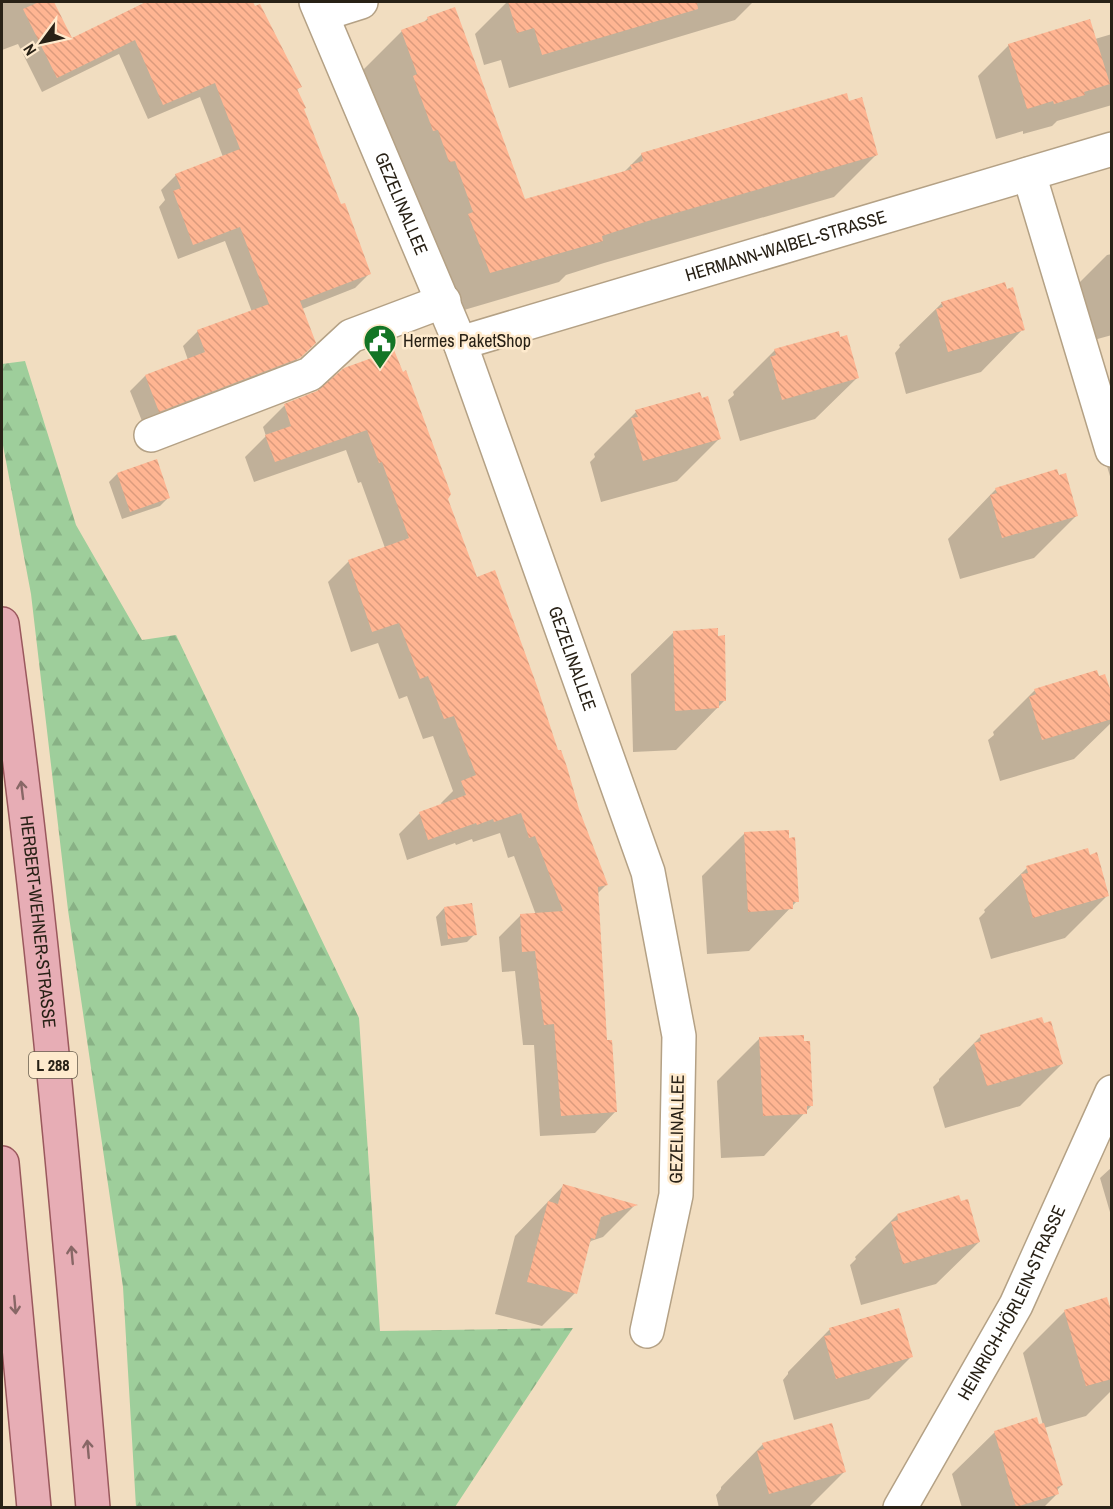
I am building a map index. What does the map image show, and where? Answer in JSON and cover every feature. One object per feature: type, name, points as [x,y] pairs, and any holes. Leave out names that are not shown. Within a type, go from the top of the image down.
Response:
[{"type":"main road","name":"HERBERT-WEHNER-STRASSE","points":[[2,624],[62,1146],[93,1508]]},
{"type":"main road","points":[[2,1163],[34,1508]]},
{"type":"street","name":"GEZELINALLEE","points":[[361,2],[320,8],[460,343],[648,872],[679,1036],[676,1195],[647,1331]]},
{"type":"street","name":"HERMANN-WAIBEL-STRASSE","points":[[460,343],[1112,149]]},
{"type":"street","points":[[1029,174],[1112,450]]},
{"type":"street","points":[[151,435],[310,374],[351,336],[444,301]]},
{"type":"street","name":"HEINRICH-HÖRLEIN-STRASSE","points":[[900,1508],[1016,1305],[1112,1092]]},
{"type":"green space","points":[[25,361],[76,525],[142,640],[176,635],[359,1018],[380,1331],[573,1328],[455,1507],[136,1507],[123,1287],[68,910],[31,594],[2,440],[2,364]]},
{"type":"building","points":[[39,2],[54,2],[72,38],[146,2],[253,2],[255,6],[260,4],[302,87],[297,89],[306,108],[304,109],[341,204],[345,203],[371,274],[300,301],[316,343],[300,358],[159,412],[145,375],[205,352],[197,330],[269,304],[240,227],[193,245],[173,191],[181,188],[175,174],[240,149],[215,83],[163,105],[135,40],[57,78],[23,9]]},
{"type":"building","points":[[508,2],[697,2],[698,9],[542,55],[534,28],[517,33]]},
{"type":"building","points":[[455,7],[525,199],[632,169],[630,165],[643,161],[641,153],[847,93],[849,101],[862,97],[878,155],[648,221],[602,236],[603,241],[490,273],[468,214],[473,212],[455,161],[449,162],[438,130],[433,131],[413,76],[417,74],[401,30]]},
{"type":"building","points":[[1090,19],[1110,84],[1084,92],[1085,95],[1027,109],[1008,44]]},
{"type":"building","points":[[1005,282],[1007,289],[1013,287],[1025,330],[948,352],[936,309],[943,307],[941,302]]},
{"type":"building","points":[[839,331],[840,337],[847,335],[859,378],[782,400],[770,357],[776,355],[774,349]]},
{"type":"building","points":[[394,350],[403,372],[406,370],[451,494],[448,499],[477,577],[495,570],[608,885],[598,887],[607,1040],[612,1040],[617,1112],[561,1116],[554,1024],[544,1025],[535,951],[522,952],[520,914],[563,911],[535,836],[529,838],[521,813],[494,822],[493,819],[477,825],[476,823],[428,840],[419,812],[466,795],[461,781],[476,775],[454,716],[444,719],[428,676],[420,679],[399,623],[372,632],[348,560],[409,538],[382,462],[379,463],[367,430],[275,462],[265,435],[291,426],[284,404],[317,391],[344,368]]},
{"type":"building","points":[[700,392],[702,398],[708,396],[721,439],[643,461],[631,418],[638,417],[635,410]]},
{"type":"building","points":[[157,459],[170,498],[130,512],[117,473]]},
{"type":"building","points":[[1057,469],[1059,475],[1066,473],[1078,516],[1002,538],[990,495],[997,493],[995,488]]},
{"type":"building","points":[[718,628],[718,636],[725,635],[726,701],[719,701],[719,708],[675,711],[673,631]]},
{"type":"building","points":[[1097,670],[1099,676],[1105,674],[1112,695],[1112,719],[1042,740],[1029,697],[1036,694],[1034,689]]},
{"type":"building","points":[[789,830],[789,838],[795,837],[799,902],[793,902],[793,909],[748,912],[744,832]]},
{"type":"building","points":[[1088,848],[1090,855],[1097,852],[1109,896],[1033,918],[1021,874],[1028,873],[1026,866]]},
{"type":"building","points":[[472,903],[477,935],[448,939],[444,907]]},
{"type":"building","points":[[1042,1017],[1044,1023],[1051,1021],[1063,1064],[987,1086],[974,1043],[981,1041],[980,1035]]},
{"type":"building","points":[[804,1035],[804,1041],[810,1041],[813,1106],[807,1106],[807,1114],[763,1116],[759,1037]]},
{"type":"building","points":[[563,1184],[638,1205],[601,1217],[595,1239],[591,1238],[577,1294],[527,1282],[548,1201],[558,1204]]},
{"type":"building","points":[[959,1195],[961,1201],[968,1199],[980,1242],[903,1264],[891,1222],[898,1220],[897,1214]]},
{"type":"building","points":[[1107,1297],[1112,1314],[1112,1379],[1086,1386],[1064,1310]]},
{"type":"building","points":[[899,1308],[913,1357],[836,1379],[824,1336],[831,1335],[829,1328]]},
{"type":"building","points":[[1037,1417],[1039,1424],[1044,1423],[1063,1485],[1057,1487],[1059,1494],[1016,1507],[994,1431]]},
{"type":"building","points":[[832,1423],[846,1472],[769,1494],[757,1451],[764,1449],[762,1443]]},
{"type":"place","name":"Hermes PaketShop","points":[[380,370]]}]
